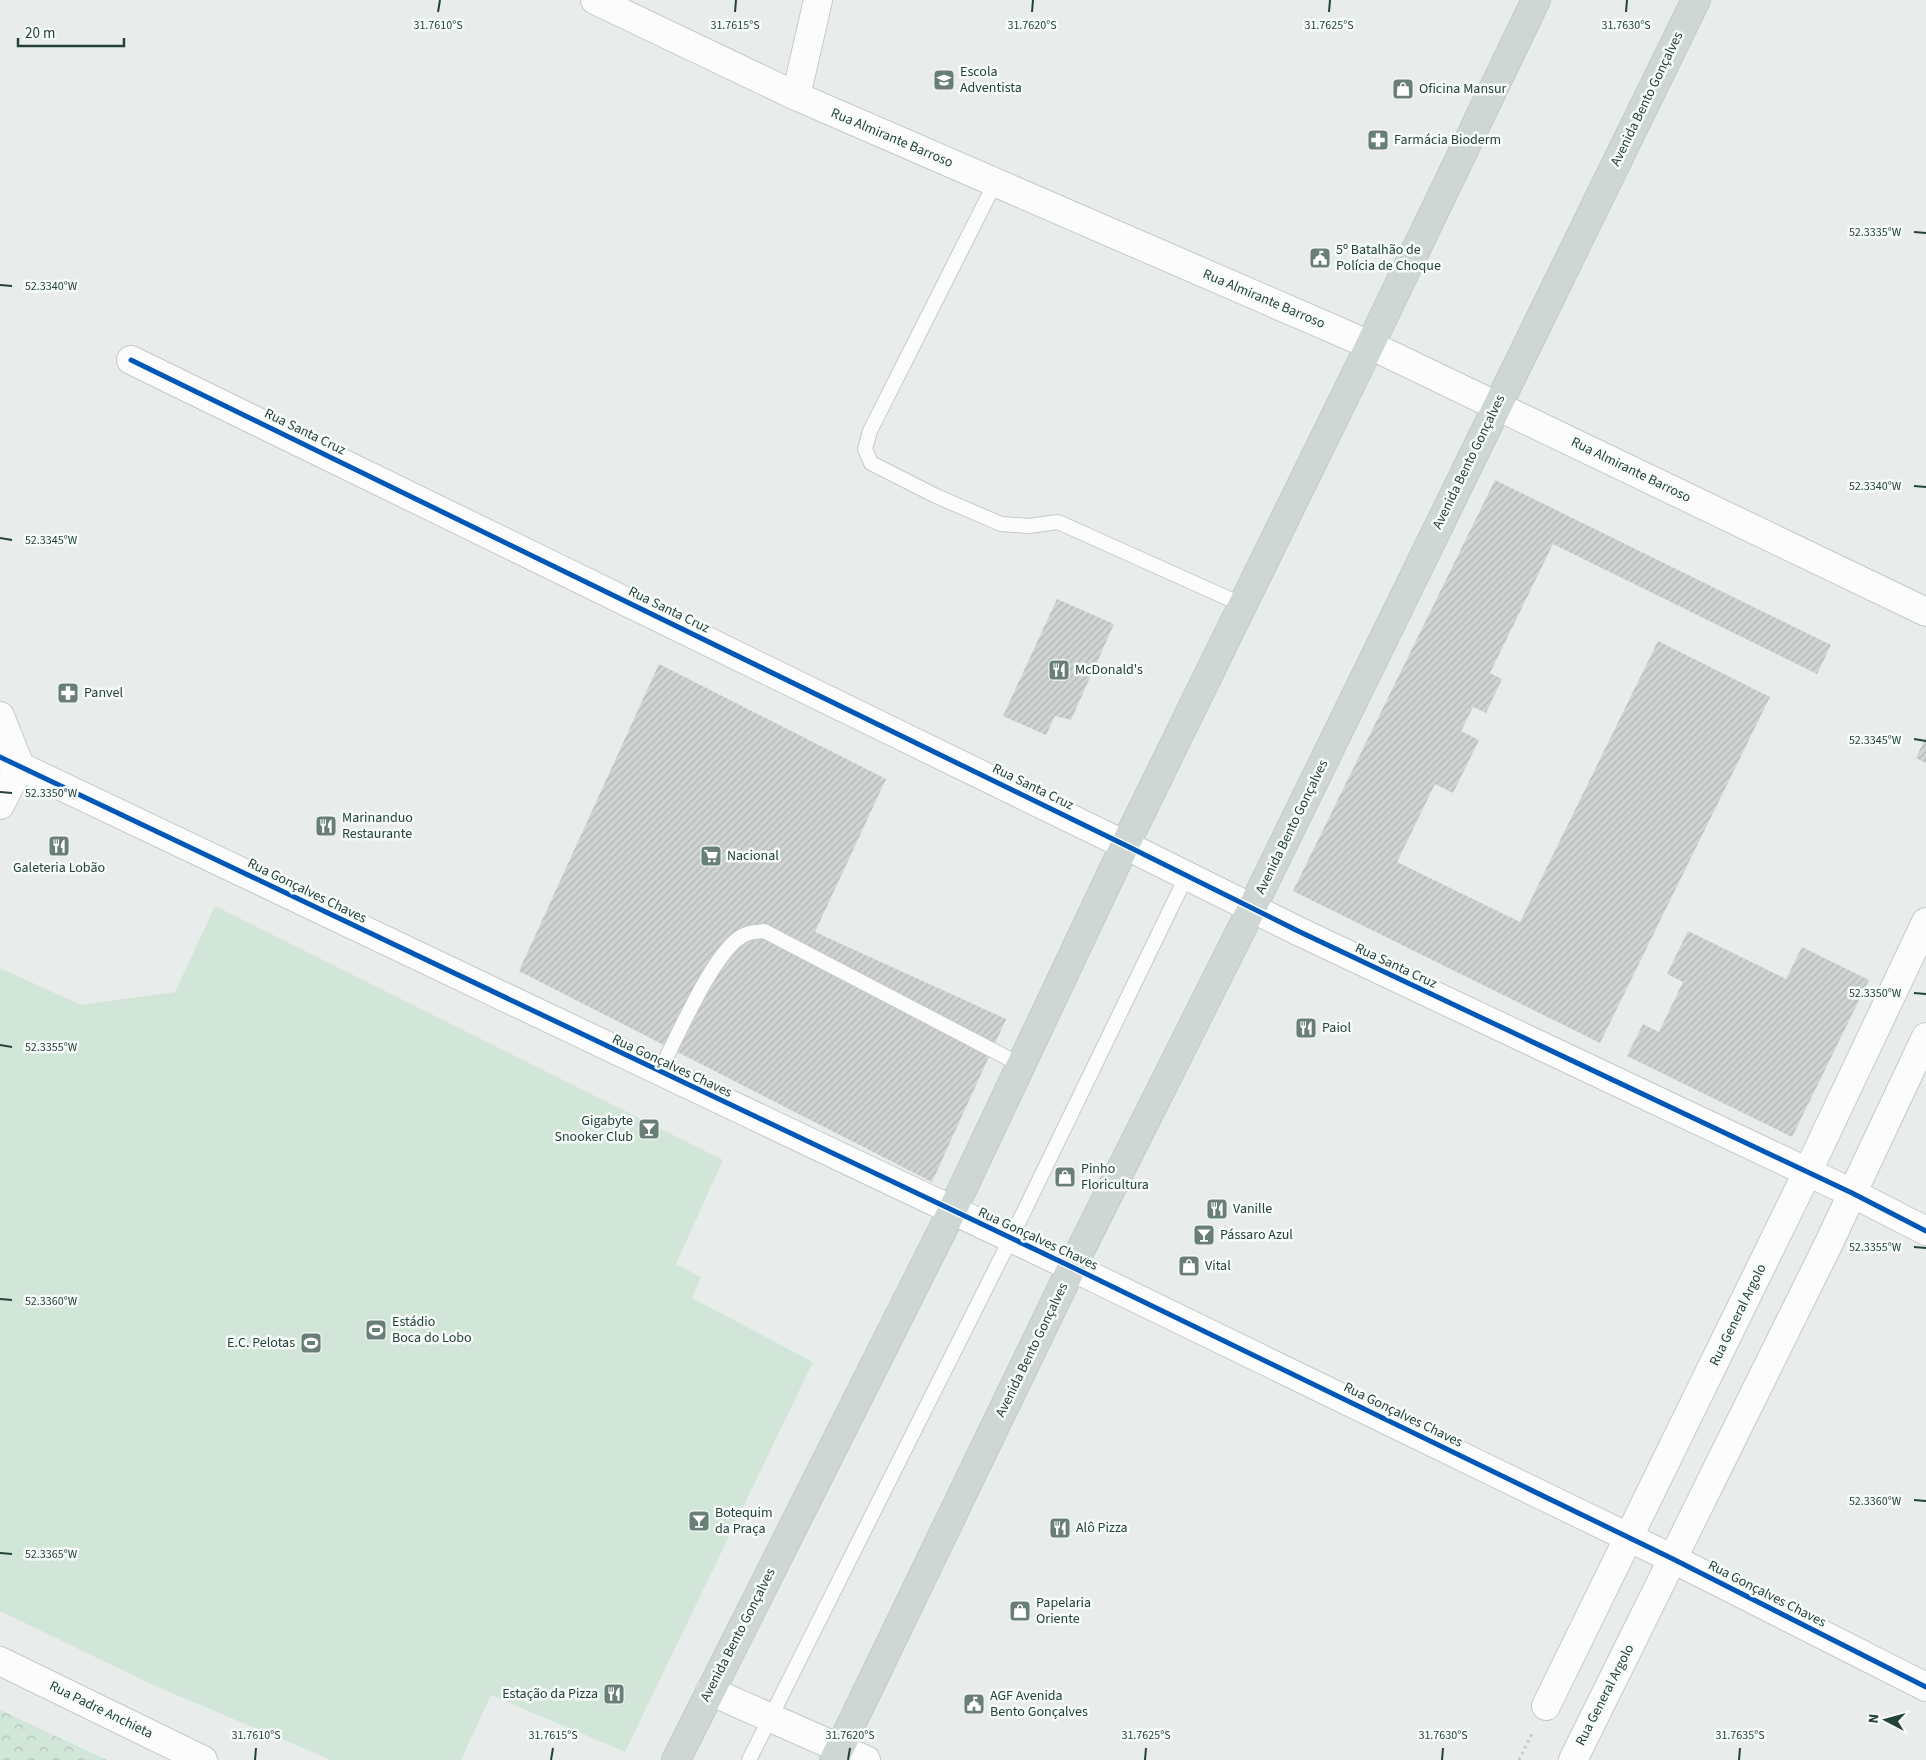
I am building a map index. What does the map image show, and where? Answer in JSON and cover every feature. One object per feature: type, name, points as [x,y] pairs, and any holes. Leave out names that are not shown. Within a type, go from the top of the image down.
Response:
[{"type":"main road","name":"Avenida Bento Gonçalves","points":[[676,1760],[952,1211],[1125,845],[1370,345],[1536,0]]},
{"type":"main road","name":"Avenida Bento Gonçalves","points":[[837,1754],[1072,1267],[1252,908],[1496,405],[1696,0]]},
{"type":"street","name":"Rua Almirante Barroso","points":[[595,0],[796,96],[1370,345],[1926,612]]},
{"type":"street","points":[[796,96],[818,0]]},
{"type":"street","name":"Rua Santa Cruz","points":[[131,360],[1252,908],[1807,1174],[1852,1193],[1926,1231]]},
{"type":"street","points":[[0,716],[10,762],[0,805]]},
{"type":"street","name":"Rua Gonçalves Chaves","points":[[10,762],[1072,1267],[1673,1559],[1926,1688]]},
{"type":"street","name":"Rua General Argolo","points":[[1546,1706],[1807,1174],[1926,922]]},
{"type":"street","name":"Rua General Argolo","points":[[1573,1760],[1852,1193],[1926,1037]]},
{"type":"street","name":"Rua Padre Anchieta","points":[[0,1661],[203,1760]]},
{"type":"street","points":[[710,1691],[769,1718],[837,1754],[866,1760]]},
{"type":"lane","points":[[995,183],[870,431],[865,448],[871,463],[1001,524],[1029,526],[1058,522],[1243,605]]},
{"type":"lane","points":[[749,1760],[1011,1238],[1186,875]]},
{"type":"lane","points":[[659,1072],[718,960],[739,938],[750,932],[764,931],[1021,1065]]},
{"type":"green space","name":"Estádio Boca do Lobo","points":[[215,906],[723,1160],[676,1264],[701,1277],[692,1298],[813,1362],[625,1752],[491,1695],[461,1760],[331,1760],[153,1685],[0,1611],[0,968],[81,1005],[175,992]]},
{"type":"green space","points":[[0,1710],[107,1760],[0,1760]]},
{"type":"building","points":[[1495,480],[1831,645],[1817,674],[1553,544],[1490,673],[1502,679],[1486,713],[1473,707],[1461,731],[1479,740],[1453,793],[1435,784],[1397,862],[1520,922],[1658,641],[1770,697],[1600,1043],[1293,891]]},
{"type":"building","name":"McDonald's","points":[[1057,599],[1114,624],[1071,720],[1055,716],[1046,735],[1003,716]]},
{"type":"building","name":"Nacional","points":[[659,664],[886,779],[815,932],[1006,1019],[932,1182],[519,971]]},
{"type":"building","points":[[1926,737],[1926,763],[1916,758]]},
{"type":"building","points":[[1688,931],[1786,979],[1802,947],[1869,980],[1792,1137],[1627,1056],[1643,1024],[1659,1032],[1683,982],[1667,974]]},
{"type":"cycle path","points":[[131,360],[1298,931],[1852,1193],[1926,1231]]},
{"type":"cycle path","points":[[0,757],[1072,1267],[1673,1559],[1926,1687]]},
{"type":"place","name":"Escola Adventista","points":[[944,80]]},
{"type":"place","name":"Oficina Mansur","points":[[1403,89]]},
{"type":"place","name":"Farmácia Bioderm","points":[[1378,140]]},
{"type":"place","name":"5º Batalhão de Polícia de Choque","points":[[1320,258]]},
{"type":"place","name":"McDonald's","points":[[1059,670]]},
{"type":"place","name":"Panvel","points":[[68,693]]},
{"type":"place","name":"Marinanduo Restaurante","points":[[326,826]]},
{"type":"place","name":"Galeteria Lobão","points":[[59,846]]},
{"type":"place","name":"Nacional","points":[[711,856]]},
{"type":"place","name":"Paiol","points":[[1306,1028]]},
{"type":"place","name":"Gigabyte Snooker Club","points":[[649,1129]]},
{"type":"place","name":"Pinho Floricultura","points":[[1065,1177]]},
{"type":"place","name":"Vanille","points":[[1217,1209]]},
{"type":"place","name":"Pássaro Azul","points":[[1204,1235]]},
{"type":"place","name":"Vital","points":[[1189,1266]]},
{"type":"place","name":"Estádio Boca do Lobo","points":[[376,1330]]},
{"type":"place","name":"E.C. Pelotas","points":[[311,1343]]},
{"type":"place","name":"Botequim da Praça","points":[[699,1521]]},
{"type":"place","name":"Alô Pizza","points":[[1060,1528]]},
{"type":"place","name":"Papelaria Oriente","points":[[1020,1611]]},
{"type":"place","name":"Estação da Pizza","points":[[614,1694]]},
{"type":"place","name":"AGF Avenida Bento Gonçalves","points":[[974,1704]]}]
